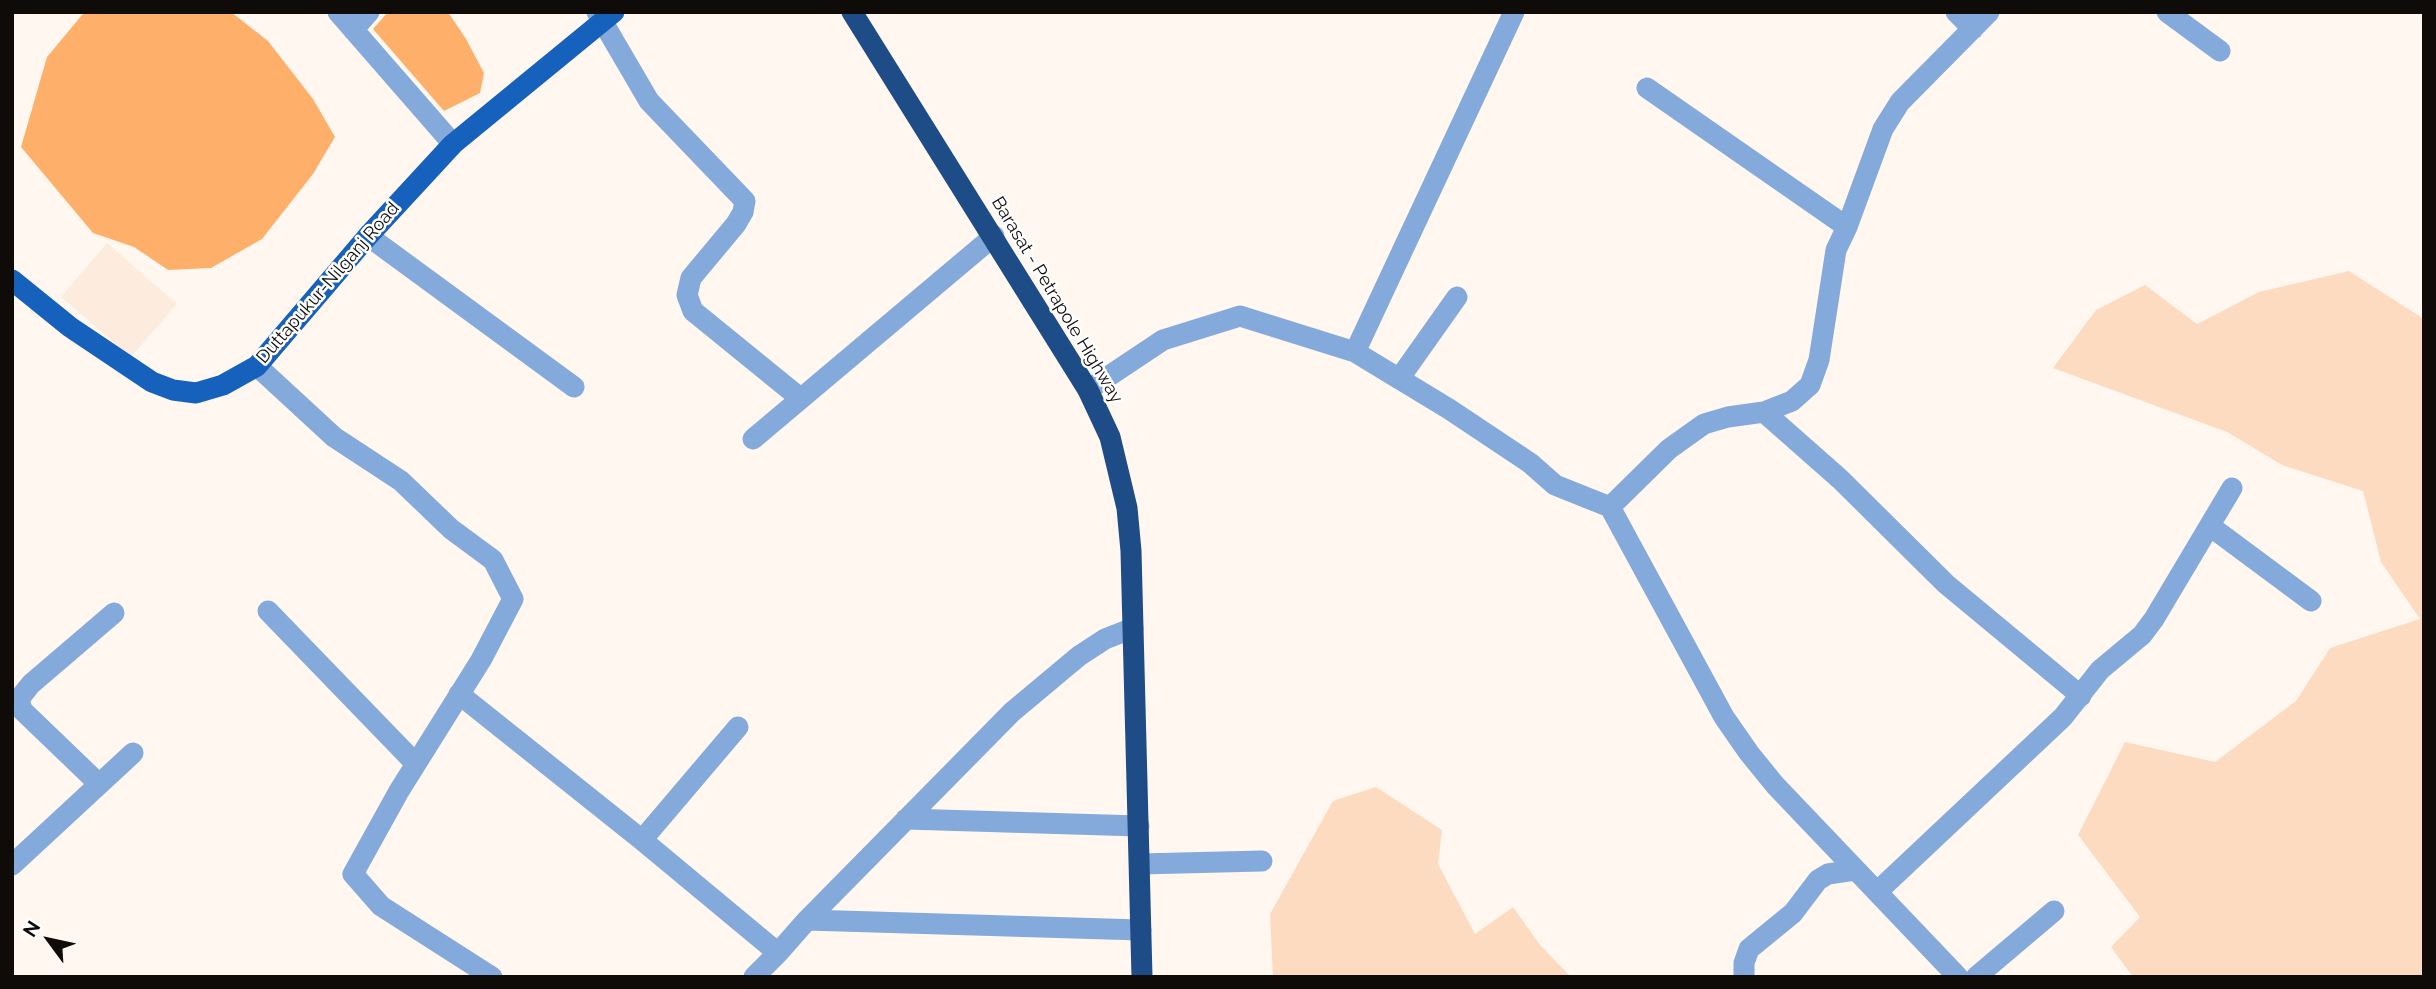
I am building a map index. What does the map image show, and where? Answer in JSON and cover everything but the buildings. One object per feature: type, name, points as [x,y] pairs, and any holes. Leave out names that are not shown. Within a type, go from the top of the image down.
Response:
[{"type":"highway","name":"Barasat - Petrapole Highway","points":[[852,12],[1088,390],[1110,437],[1125,497],[1131,551],[1142,977]]},
{"type":"main road","name":"Duttapukur-Nilganj Road","points":[[12,280],[70,327],[152,382],[173,390],[196,393],[223,385],[257,366],[368,236],[453,144],[605,15]]},
{"type":"street","points":[[338,12],[453,144]]},
{"type":"street","points":[[353,30],[369,12]]},
{"type":"street","points":[[1355,352],[1514,12]]},
{"type":"street","points":[[1956,12],[1973,29]]},
{"type":"street","points":[[1609,507],[1669,449],[1704,424],[1728,417],[1764,412],[1792,401],[1810,385],[1819,360],[1836,250],[1883,129],[1900,102],[1989,12]]},
{"type":"street","points":[[2167,12],[2220,51]]},
{"type":"street","points":[[605,15],[649,101],[745,201],[743,212],[736,224],[691,278],[687,295],[693,311],[800,398]]},
{"type":"street","points":[[1647,88],[1847,227]]},
{"type":"street","points":[[368,236],[574,387]]},
{"type":"street","points":[[753,439],[994,236]]},
{"type":"street","points":[[1399,379],[1457,297]]},
{"type":"street","points":[[1088,390],[1163,340],[1240,317],[1355,352],[1449,409],[1530,463],[1555,485],[1609,507],[1736,735],[1774,785],[1958,977]]},
{"type":"street","points":[[257,366],[334,438],[401,481],[451,529],[493,560],[513,599],[481,660],[416,764],[353,874],[381,906],[492,977]]},
{"type":"street","points":[[1764,412],[1825,465],[1939,577],[2081,695]]},
{"type":"street","points":[[1877,892],[2063,718],[2100,670],[2142,635],[2232,488]]},
{"type":"street","points":[[2210,526],[2311,601]]},
{"type":"street","points":[[268,611],[416,764]]},
{"type":"street","points":[[99,784],[22,710],[19,699],[31,684],[114,613]]},
{"type":"street","points":[[754,977],[1012,712],[1069,664],[1105,639],[1133,628]]},
{"type":"street","points":[[459,694],[779,953]]},
{"type":"street","points":[[642,840],[738,727]]},
{"type":"street","points":[[12,865],[133,753]]},
{"type":"street","points":[[906,819],[1139,826]]},
{"type":"street","points":[[1140,864],[1262,861]]},
{"type":"street","points":[[1744,977],[1744,963],[1749,949],[1793,913],[1818,880],[1828,874],[1855,870]]},
{"type":"street","points":[[1976,977],[2053,911]]},
{"type":"street","points":[[807,920],[1141,930]]},
{"type":"shaded area","points":[[87,12],[231,12],[268,41],[313,99],[335,137],[313,174],[262,239],[211,268],[168,270],[134,247],[93,233],[21,147],[47,57]]},
{"type":"shaded area","points":[[388,12],[448,12],[484,73],[480,93],[444,111],[373,29]]},
{"type":"shaded area","points":[[107,243],[177,304],[131,357],[61,297]]},
{"type":"shaded area","points":[[2349,271],[2424,319],[2424,977],[2133,977],[2111,947],[2140,917],[2078,835],[2125,742],[2215,762],[2296,701],[2330,648],[2420,619],[2381,562],[2363,491],[2282,465],[2227,432],[2053,368],[2096,310],[2145,285],[2197,324],[2259,292]]},
{"type":"shaded area","points":[[1376,787],[1442,830],[1438,864],[1475,934],[1513,907],[1540,945],[1571,977],[1273,977],[1270,914],[1333,801]]}]
